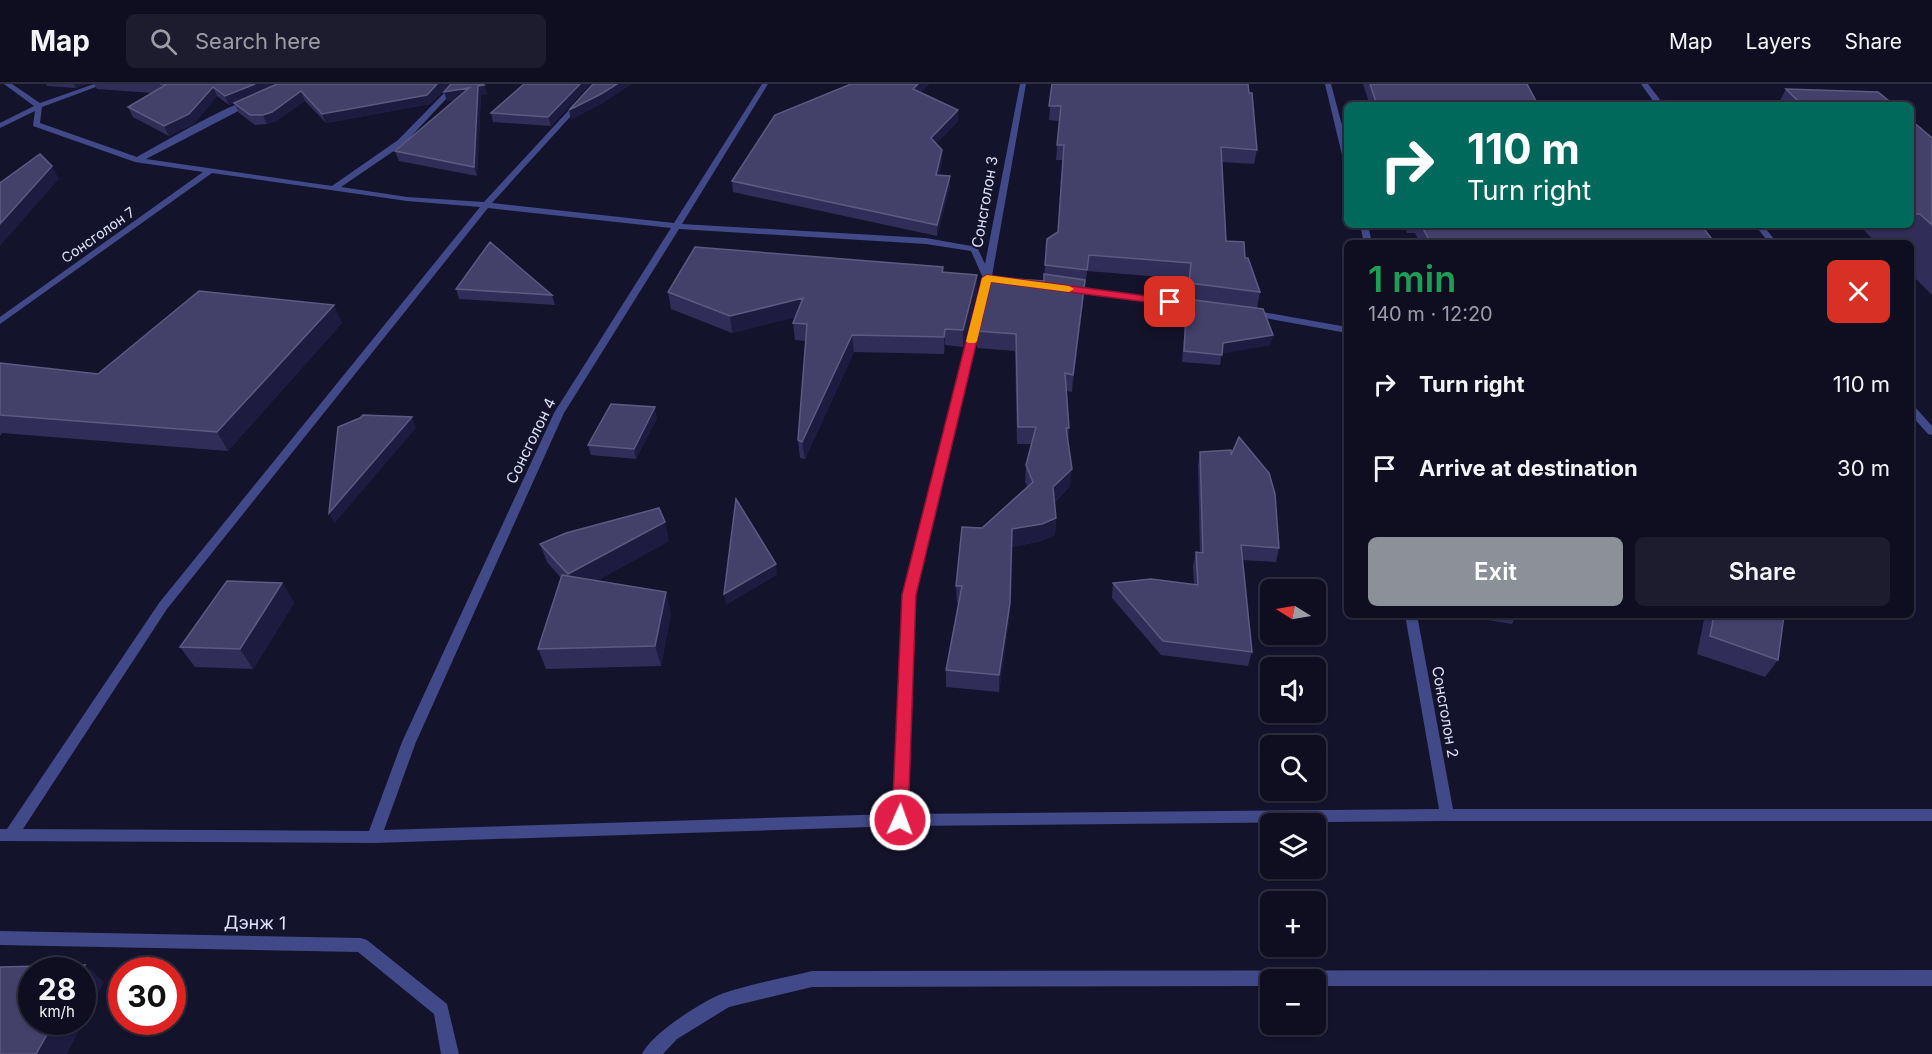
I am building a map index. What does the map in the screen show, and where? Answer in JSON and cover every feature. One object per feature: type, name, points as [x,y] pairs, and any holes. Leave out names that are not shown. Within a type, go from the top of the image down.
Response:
[{"type":"street","points":[[7,84],[39,106]]},
{"type":"street","points":[[0,126],[39,106],[101,84]]},
{"type":"street","points":[[334,188],[400,142],[457,84]]},
{"type":"street","points":[[6,835],[163,606],[486,205],[597,84]]},
{"type":"street","name":"Сонсголон 4","points":[[374,837],[409,742],[559,412],[678,226],[765,84]]},
{"type":"street","name":"Сонсголон 3","points":[[900,820],[909,595],[987,278],[1023,84]]},
{"type":"street","points":[[1328,84],[1344,147]]},
{"type":"street","points":[[1644,84],[1658,102]]},
{"type":"street","points":[[138,160],[228,111],[257,99]]},
{"type":"street","points":[[39,106],[36,124],[138,160],[407,199],[486,205],[678,226],[926,241],[974,249],[987,278],[1011,281]]},
{"type":"street","name":"Сонсголон 7","points":[[0,321],[211,170]]},
{"type":"street","points":[[1761,228],[1771,240]]},
{"type":"street","points":[[1058,287],[1213,308]]},
{"type":"street","points":[[1237,311],[1284,317],[1344,329]]},
{"type":"street","points":[[1914,412],[1932,432]]},
{"type":"street","name":"Сонсголон 2","points":[[1412,618],[1447,815]]},
{"type":"street","points":[[6,835],[374,837],[900,820],[1447,815],[1932,815]]},
{"type":"street","name":"Дэнж 1","points":[[0,938],[361,945],[441,1010],[450,1054]]},
{"type":"street","points":[[651,1054],[671,1033],[726,1000],[812,979],[1932,978]]},
{"type":"building","points":[[167,84],[255,84],[225,96],[213,87],[189,114],[164,126],[128,107]]},
{"type":"building","points":[[277,84],[437,84],[427,95],[322,114],[301,91],[272,112],[263,115],[250,115],[234,103]]},
{"type":"building","points":[[451,84],[484,85],[478,86],[474,167],[395,151],[469,88],[444,92]]},
{"type":"building","points":[[524,84],[580,84],[548,117],[491,113]]},
{"type":"building","points":[[593,84],[617,84],[569,110]]},
{"type":"building","points":[[851,84],[918,84],[913,89],[958,110],[931,138],[942,150],[936,175],[950,176],[937,225],[732,181],[775,115]]},
{"type":"building","points":[[1052,84],[1248,84],[1249,93],[1252,93],[1257,150],[1221,147],[1226,241],[1244,242],[1245,258],[1248,258],[1260,292],[1189,283],[1191,263],[1089,255],[1087,270],[1045,265],[1047,239],[1058,232],[1064,145],[1057,145],[1061,106],[1049,106]]},
{"type":"building","points":[[1370,84],[1527,84],[1536,102],[1376,102]]},
{"type":"building","points":[[1786,89],[1878,92],[1890,102],[1799,102]]},
{"type":"building","points":[[1914,123],[1932,138],[1932,225],[1920,214],[1915,214]]},
{"type":"building","points":[[40,154],[52,166],[0,224],[0,183]]},
{"type":"building","points":[[1423,228],[1703,228],[1713,240],[1429,240]]},
{"type":"building","points":[[490,242],[552,295],[456,289]]},
{"type":"building","points":[[695,247],[943,267],[942,272],[977,275],[963,330],[945,329],[944,337],[852,335],[802,442],[798,440],[807,324],[793,323],[803,298],[730,316],[668,292]]},
{"type":"building","points":[[1044,274],[1085,280],[1073,375],[1065,373],[1069,428],[1066,428],[1072,469],[1053,487],[1056,518],[1042,524],[1012,529],[1010,603],[999,675],[946,670],[962,586],[956,586],[962,527],[982,528],[1033,482],[1026,465],[1036,427],[1018,427],[1016,334],[977,331],[991,277],[1044,281]]},
{"type":"building","points":[[199,291],[334,305],[217,432],[0,415],[0,363],[98,374]]},
{"type":"building","points":[[1187,299],[1263,309],[1273,335],[1223,343],[1222,355],[1184,351]]},
{"type":"building","points":[[611,404],[655,407],[634,449],[588,445]]},
{"type":"building","points":[[363,415],[412,417],[329,513],[338,427]]},
{"type":"building","points":[[1239,437],[1269,473],[1275,494],[1279,548],[1241,545],[1252,652],[1163,641],[1113,583],[1151,579],[1198,585],[1196,552],[1203,553],[1200,452],[1231,450],[1231,455]]},
{"type":"building","points":[[736,499],[776,564],[724,594]]},
{"type":"building","points":[[659,508],[665,522],[568,574],[540,544],[566,533]]},
{"type":"building","points":[[562,575],[666,592],[655,646],[538,649]]},
{"type":"building","points":[[227,581],[282,583],[240,649],[180,647]]},
{"type":"building","points":[[1713,618],[1784,618],[1778,660],[1710,636]]},
{"type":"building","points":[[0,967],[18,967],[18,1035],[47,1035],[36,1054],[0,1054]]},
{"type":"slow traffic","points":[[972,341],[987,278],[1069,289]]},
{"type":"route","points":[[900,820],[909,595],[987,278],[1170,302]]}]
